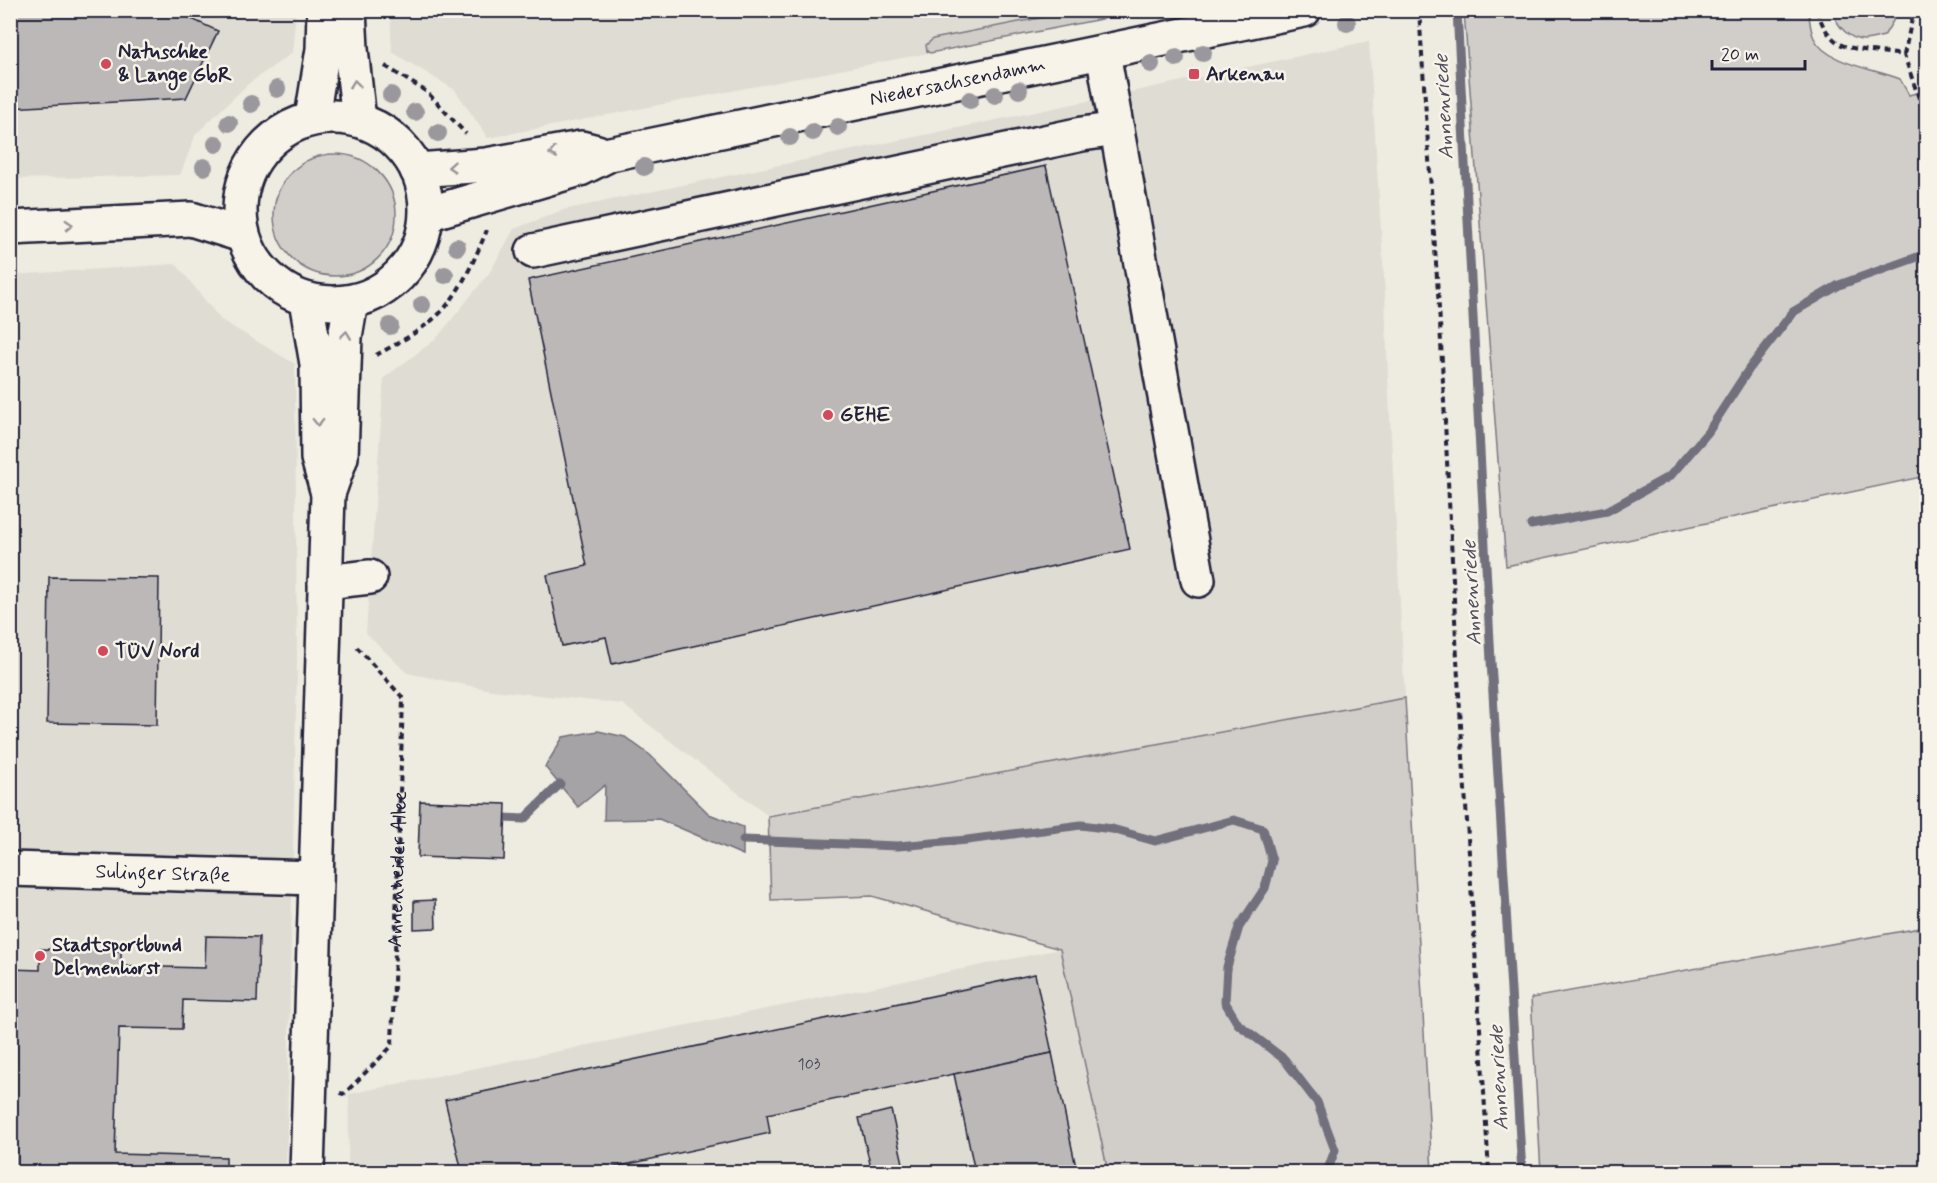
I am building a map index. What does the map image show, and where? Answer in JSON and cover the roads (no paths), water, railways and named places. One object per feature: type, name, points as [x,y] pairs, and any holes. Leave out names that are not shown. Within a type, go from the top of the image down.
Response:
[{"type":"main road","points":[[312,118],[323,49],[324,10]]},
{"type":"main road","points":[[350,10],[351,49],[359,120]]},
{"type":"main road","name":"Niedersachsendamm","points":[[417,170],[489,180],[580,169],[610,154],[822,108],[1102,53],[1304,10]]},
{"type":"main road","points":[[1102,53],[1198,580]]},
{"type":"main road","points":[[336,116],[359,120],[377,127],[407,152],[425,191],[427,214],[423,235],[415,255],[402,273],[386,287],[351,302],[328,304],[306,300],[278,286],[255,263],[242,235],[239,211],[242,187],[251,164],[265,145],[286,128],[312,118],[336,116]]},
{"type":"main road","points":[[533,251],[1082,134],[1117,129]]},
{"type":"main road","name":"Niedersachsendamm","points":[[427,214],[489,180]]},
{"type":"main road","points":[[10,228],[191,219],[242,235]]},
{"type":"main road","points":[[306,300],[317,364],[318,458],[328,494]]},
{"type":"main road","points":[[307,1173],[328,494],[340,457],[345,337],[351,302]]},
{"type":"main road","points":[[325,582],[370,577]]},
{"type":"main road","name":"Sulinger Straße","points":[[10,869],[316,878]]},
{"type":"waterway","name":"Annenriede","points":[[1457,10],[1491,661],[1522,1172]]},
{"type":"waterway","points":[[1531,525],[1607,511],[1670,476],[1708,432],[1749,369],[1793,312],[1839,285],[1926,254]]},
{"type":"waterway","points":[[505,818],[524,819],[560,784]]},
{"type":"waterway","points":[[743,840],[898,846],[967,840],[1081,825],[1112,829],[1155,841],[1234,820],[1263,829],[1272,861],[1265,888],[1239,927],[1227,967],[1225,1002],[1238,1024],[1284,1059],[1317,1102],[1335,1150],[1327,1172]]},
{"type":"place","name":"Natuschke & Lange GbR","points":[[106,64]]},
{"type":"place","name":"Arkenau","points":[[1194,74]]},
{"type":"place","name":"GEHE","points":[[828,415]]},
{"type":"place","name":"TÜV Nord","points":[[103,651]]},
{"type":"place","name":"Stadtsportbund Delmenhorst","points":[[40,956]]}]
